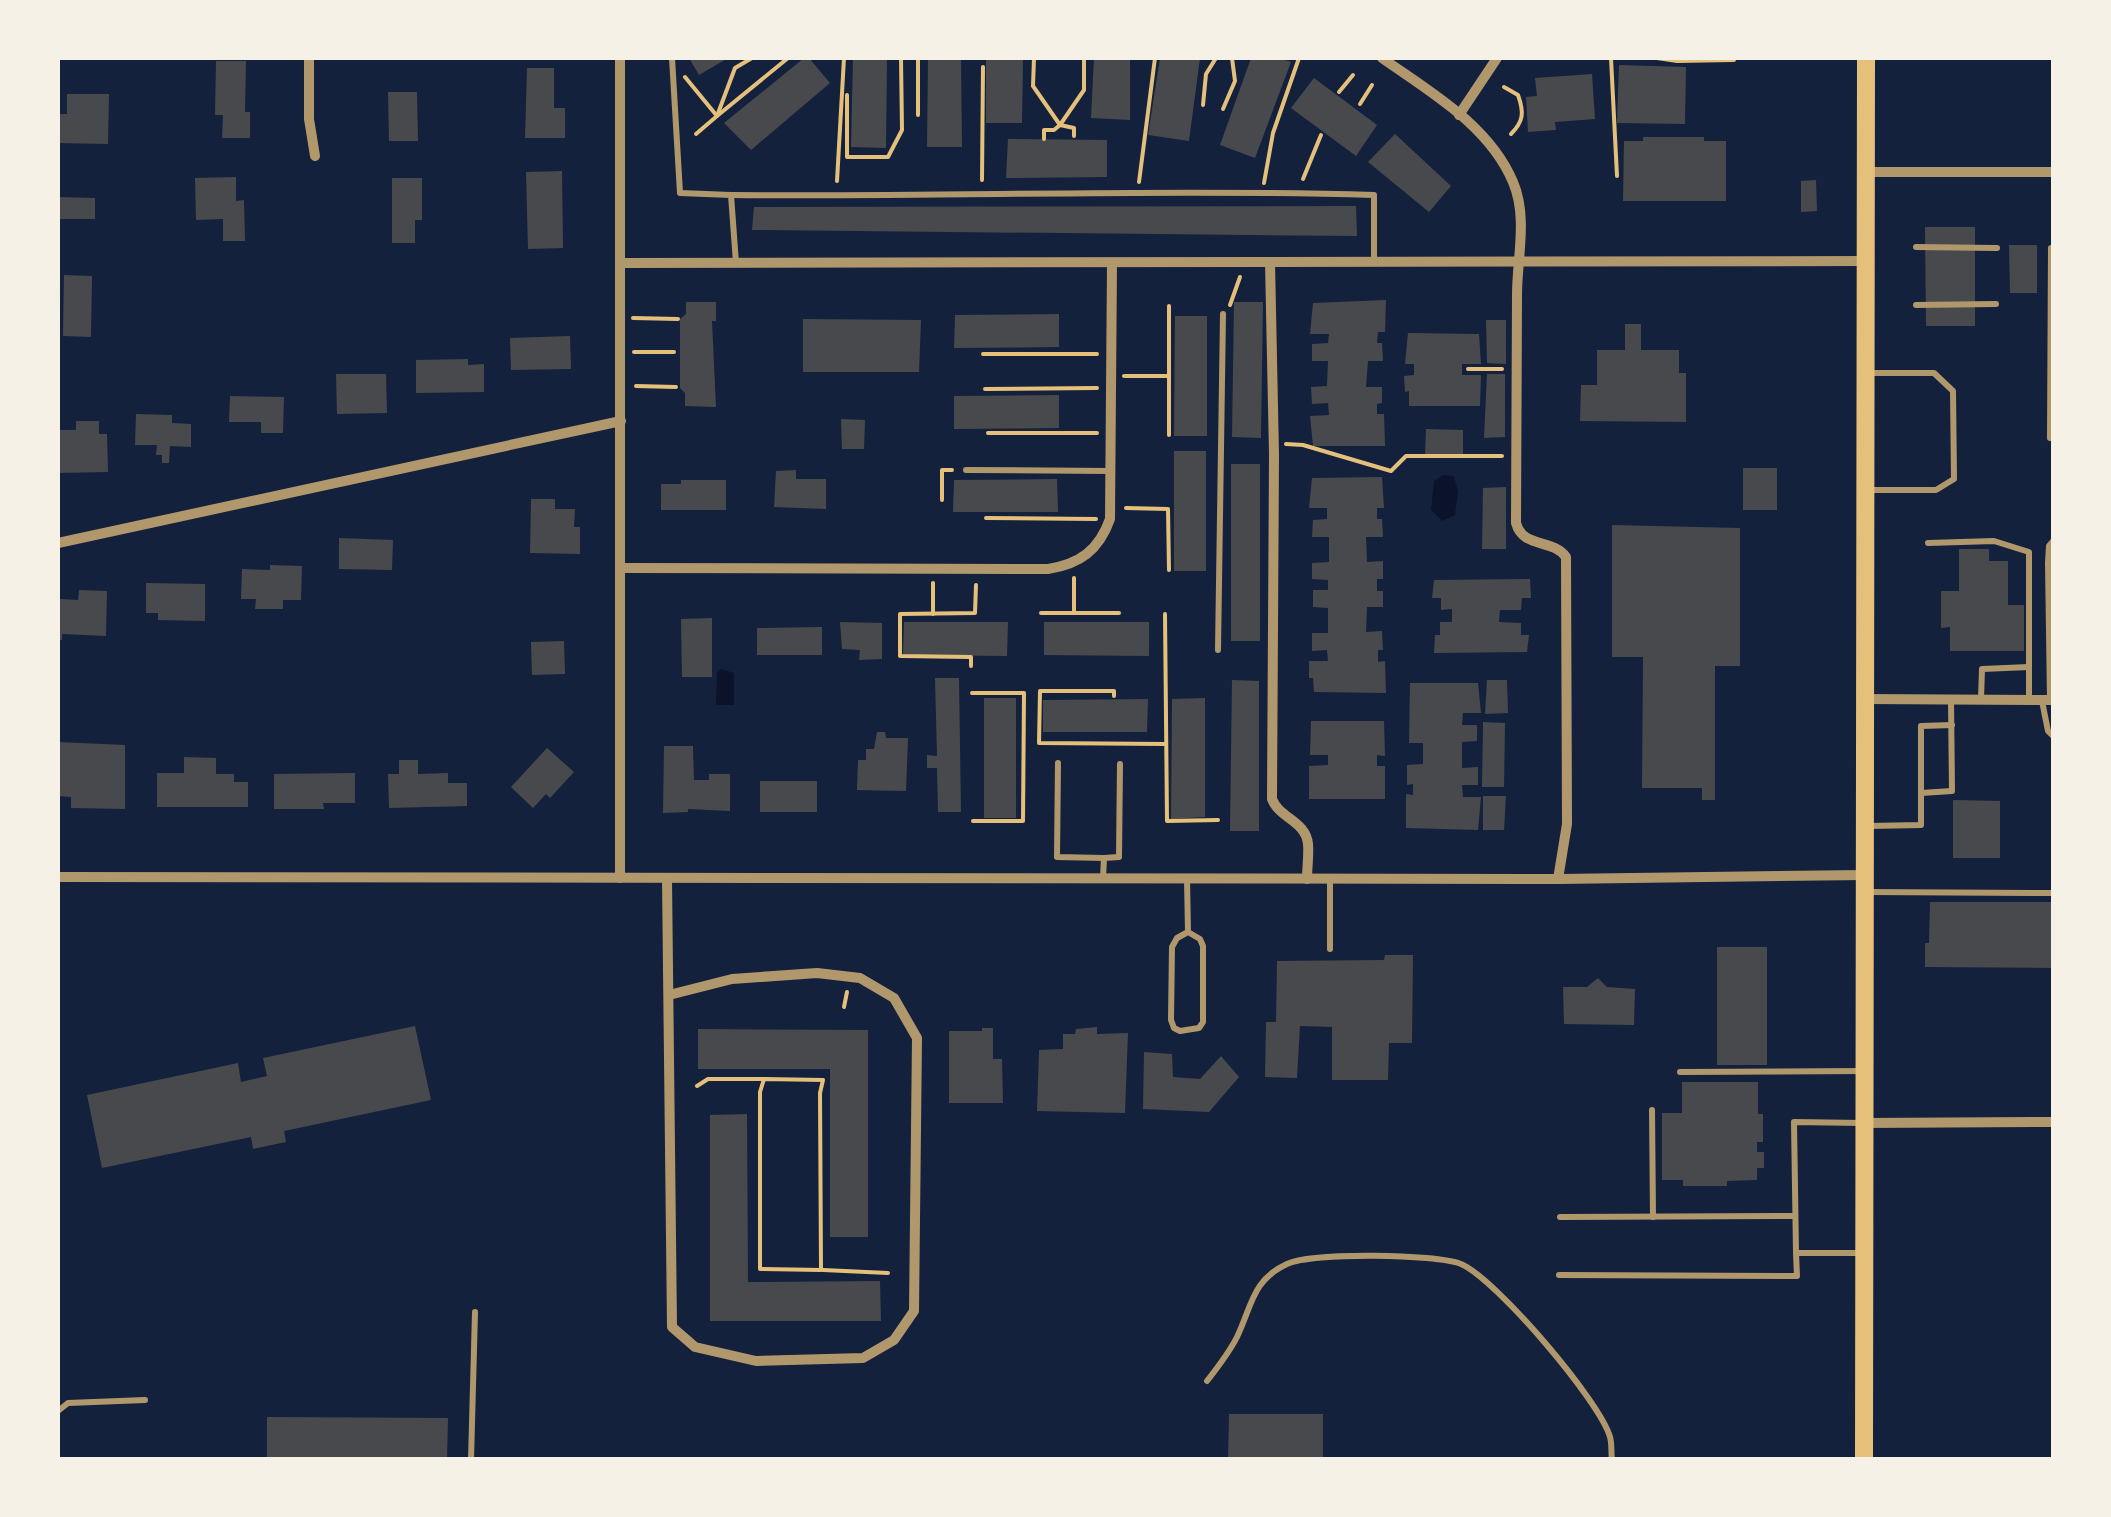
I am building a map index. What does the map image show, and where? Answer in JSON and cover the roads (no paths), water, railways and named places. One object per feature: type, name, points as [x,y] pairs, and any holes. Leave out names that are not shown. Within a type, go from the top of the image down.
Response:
[{"type":"main road","points":[[1864,1460],[1866,58]]},
{"type":"street","points":[[309,58],[315,156]]},
{"type":"street","points":[[620,58],[620,878]]},
{"type":"street","points":[[1382,58],[1484,136],[1512,180],[1520,214],[1516,456],[1519,533],[1526,539],[1560,548],[1566,556],[1567,824],[1558,879]]},
{"type":"street","points":[[1459,115],[1497,58]]},
{"type":"street","points":[[1866,172],[2054,172]]},
{"type":"street","points":[[621,262],[1865,260]]},
{"type":"street","points":[[621,568],[1048,569],[1074,563],[1092,552],[1111,513],[1112,262]]},
{"type":"street","points":[[1270,262],[1274,443],[1272,798],[1278,810],[1304,831],[1308,842],[1306,879]]},
{"type":"street","points":[[58,543],[621,421]]},
{"type":"street","points":[[1865,699],[2044,700]]},
{"type":"street","points":[[58,877],[1558,879],[1864,884]]},
{"type":"street","points":[[667,879],[672,1327],[695,1347],[756,1361],[863,1358],[894,1340],[914,1311],[917,1038],[894,998],[860,978],[817,973],[732,980],[669,995]]},
{"type":"street","points":[[1864,1124],[2054,1122]]},
{"type":"lane","points":[[672,58],[680,193],[1374,195],[1374,262]]},
{"type":"lane","points":[[731,195],[736,262]]},
{"type":"lane","points":[[1916,247],[1998,248]]},
{"type":"lane","points":[[2054,248],[2050,438],[2054,438]]},
{"type":"lane","points":[[1916,305],[1996,304]]},
{"type":"lane","points":[[1218,650],[1223,314]]},
{"type":"lane","points":[[1865,374],[1934,374],[1953,391],[1954,435],[1954,479],[1936,490],[1867,490]]},
{"type":"lane","points":[[966,470],[1111,472]]},
{"type":"lane","points":[[2054,540],[2049,546],[2044,700],[2048,732],[2054,737]]},
{"type":"lane","points":[[1928,542],[1994,541],[2029,552],[2030,667],[2044,700]]},
{"type":"lane","points":[[1981,699],[1982,668],[2030,667]]},
{"type":"lane","points":[[1921,793],[1952,790],[1952,699]]},
{"type":"lane","points":[[1865,826],[1921,825],[1921,726],[1952,725]]},
{"type":"lane","points":[[1058,763],[1057,858],[1119,858],[1120,764]]},
{"type":"lane","points":[[1103,879],[1104,858]]},
{"type":"lane","points":[[1188,879],[1188,932]]},
{"type":"lane","points":[[1330,879],[1330,949]]},
{"type":"lane","points":[[1864,884],[2054,893]]},
{"type":"lane","points":[[1188,932],[1200,939],[1203,946],[1202,1022],[1199,1028],[1180,1031],[1171,1020],[1172,947],[1177,938],[1188,932]]},
{"type":"lane","points":[[1680,1072],[1864,1070]]},
{"type":"lane","points":[[1652,1110],[1653,1217]]},
{"type":"lane","points":[[1560,1275],[1797,1276],[1794,1122],[1864,1124]]},
{"type":"lane","points":[[1560,1217],[1795,1216]]},
{"type":"lane","points":[[1796,1253],[1864,1253]]},
{"type":"lane","points":[[1207,1382],[1236,1338],[1262,1279],[1290,1262],[1333,1256],[1442,1259],[1480,1274],[1542,1340],[1585,1394],[1610,1436],[1612,1460]]},
{"type":"lane","points":[[471,1460],[475,1312]]},
{"type":"lane","points":[[58,1410],[68,1403],[145,1400]]},
{"type":"water","points":[[1443,475],[1454,476],[1458,492],[1455,515],[1442,521],[1431,510],[1434,481]]},
{"type":"water","points":[[721,669],[734,673],[734,705],[716,705],[717,673]]}]
